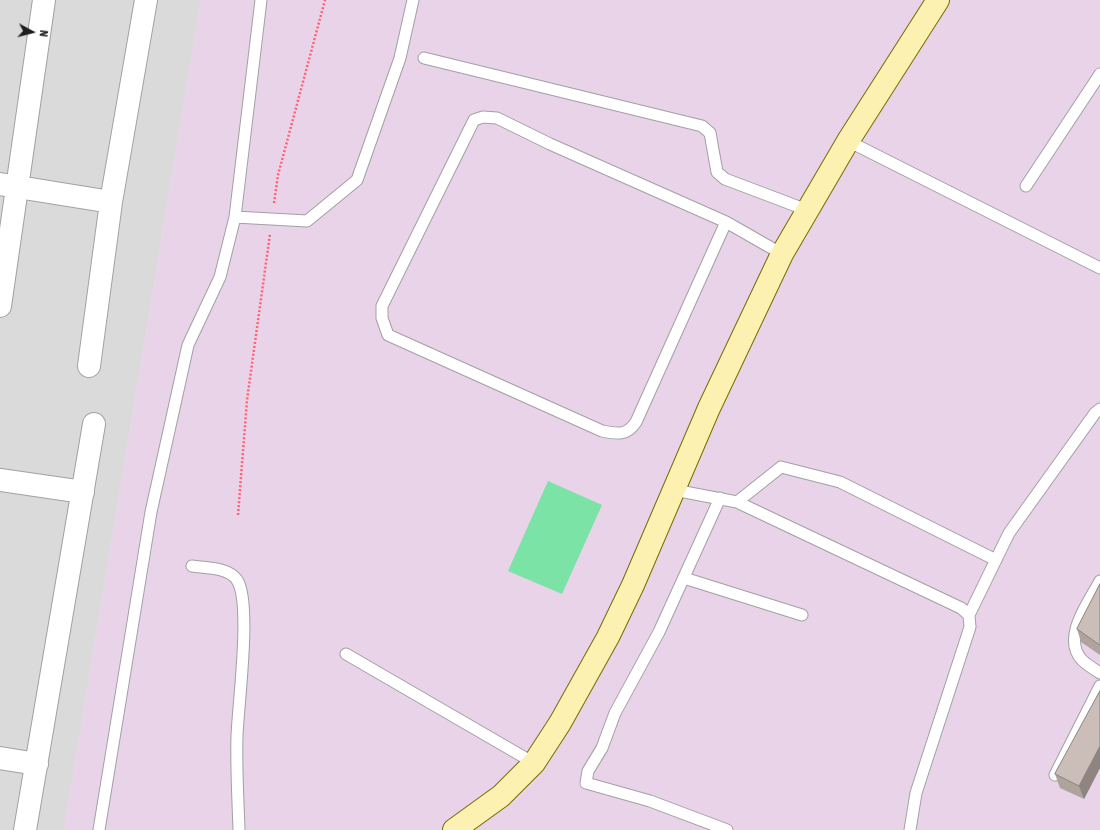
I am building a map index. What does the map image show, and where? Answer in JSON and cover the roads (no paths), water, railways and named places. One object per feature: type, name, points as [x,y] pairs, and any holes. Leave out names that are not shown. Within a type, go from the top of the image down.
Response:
[{"type":"street","points":[[0,306],[9,185],[44,0]]},
{"type":"street","points":[[89,366],[112,202],[146,0]]},
{"type":"street","points":[[454,830],[501,796],[534,763],[560,723],[608,637],[633,585],[709,408],[782,254],[848,141],[938,0]]},
{"type":"street","points":[[9,185],[112,202]]},
{"type":"street","points":[[25,830],[94,424]]},
{"type":"street","points":[[0,480],[83,492]]},
{"type":"street","points":[[0,758],[37,764]]},
{"type":"lane","points":[[99,830],[151,512],[188,345],[220,277],[235,217],[261,0]]},
{"type":"lane","points":[[235,217],[307,221],[357,180],[400,58],[413,0]]},
{"type":"lane","points":[[424,58],[702,126],[710,133],[717,172],[725,179],[807,210]]},
{"type":"lane","points":[[1026,186],[1100,74]]},
{"type":"lane","points":[[726,222],[636,422],[632,430],[624,434],[602,431],[388,335],[382,318],[382,306],[474,120],[483,117],[497,118],[550,144],[726,222],[782,254]]},
{"type":"lane","points":[[848,141],[1100,268]]},
{"type":"lane","points":[[910,830],[916,793],[970,627],[969,614],[1009,533],[1095,413],[1100,409]]},
{"type":"lane","points":[[737,502],[781,467],[840,482],[996,560]]},
{"type":"lane","points":[[674,490],[737,502],[961,608],[969,614]]},
{"type":"lane","points":[[720,498],[659,632],[615,713],[602,748],[588,771],[586,782],[650,801],[726,830]]},
{"type":"lane","points":[[192,566],[226,571],[236,579],[242,591],[244,623],[237,736],[239,830]]},
{"type":"lane","points":[[684,578],[802,615]]},
{"type":"lane","points":[[1100,581],[1075,629],[1075,645],[1082,660],[1100,673]]},
{"type":"lane","points":[[346,654],[534,763]]},
{"type":"lane","points":[[1055,775],[1100,686]]}]
